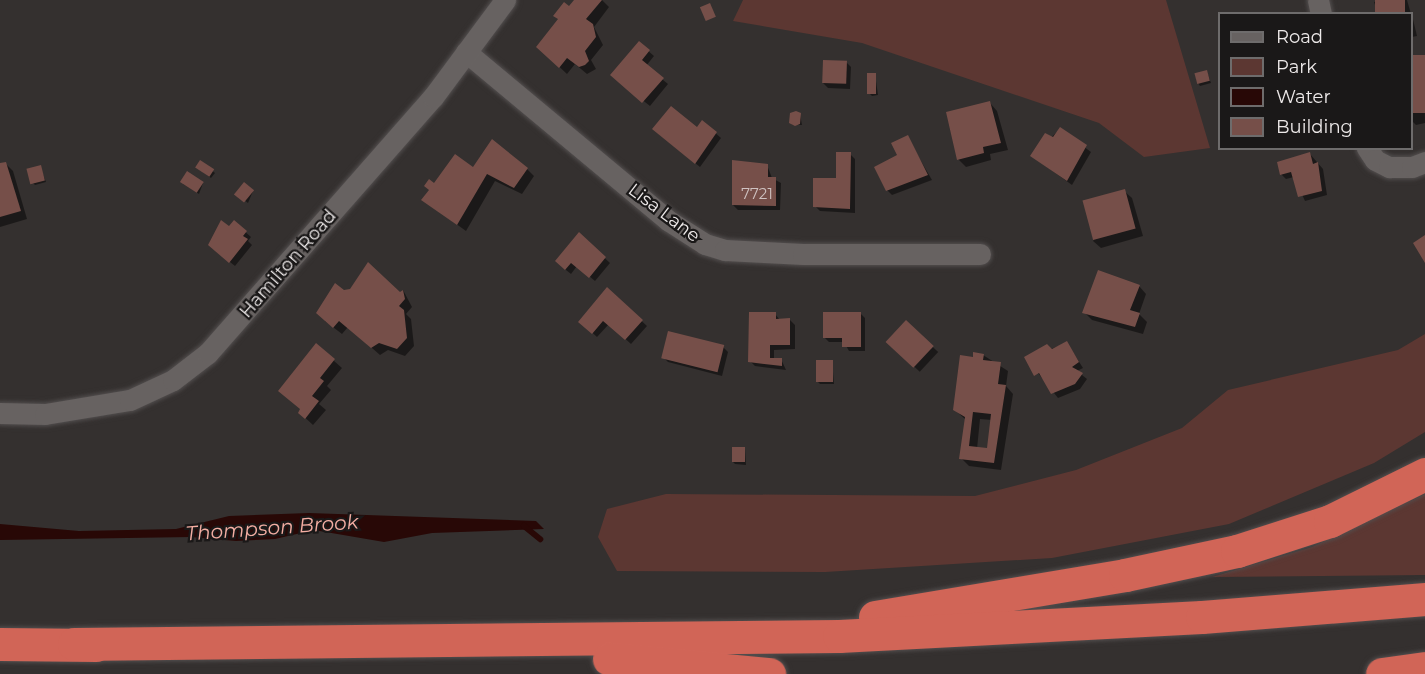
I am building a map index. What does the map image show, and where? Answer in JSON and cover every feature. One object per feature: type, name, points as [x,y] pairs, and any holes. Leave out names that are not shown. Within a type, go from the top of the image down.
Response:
[{"type":"highway","points":[[746,639],[1113,577],[1237,551],[1330,521],[1425,474]]},
{"type":"highway","points":[[0,644],[746,639],[1138,621],[1425,600]]},
{"type":"highway","points":[[74,644],[577,656],[768,674]]},
{"type":"highway","points":[[1382,674],[1425,668]]},
{"type":"street","name":"Hamilton Road","points":[[0,414],[45,414],[130,400],[173,380],[208,354],[402,133],[505,0]]},
{"type":"street","name":"Lisa Lane","points":[[466,52],[669,221],[705,244],[725,250],[803,254],[980,254]]},
{"type":"street","points":[[1371,154],[1389,167],[1412,167],[1425,162]]},
{"type":"green space","points":[[743,0],[1166,0],[1210,148],[1144,157],[1099,123],[862,43],[733,21]]},
{"type":"green space","points":[[1425,334],[1425,432],[1374,463],[1229,524],[1052,558],[825,572],[617,571],[598,537],[607,509],[666,494],[975,496],[1076,470],[1182,428],[1228,390],[1398,350]]},
{"type":"green space","points":[[1425,494],[1425,575],[1212,577],[1312,547]]},
{"type":"water","points":[[309,513],[536,521],[544,529],[432,533],[384,542],[314,530],[275,539],[236,541],[191,537],[0,540],[0,524],[79,531],[176,529],[229,516]]},
{"type":"building","points":[[574,0],[602,0],[586,19],[593,24],[596,37],[585,51],[589,61],[585,65],[579,67],[567,58],[559,68],[536,47],[558,19],[553,16],[564,2],[569,6]]},
{"type":"building","points":[[1375,0],[1405,0],[1405,12],[1375,12]]},
{"type":"building","points":[[710,3],[716,17],[706,21],[700,7]]},
{"type":"building","points":[[639,41],[650,50],[642,60],[664,78],[642,103],[610,75]]},
{"type":"building","points":[[1413,55],[1425,55],[1425,113],[1413,113]]},
{"type":"building","points":[[823,60],[847,61],[846,84],[822,83]]},
{"type":"building","points":[[1207,70],[1210,81],[1197,84],[1194,73]]},
{"type":"building","points":[[867,73],[876,73],[876,94],[867,94]]},
{"type":"building","points":[[990,101],[1001,143],[983,147],[984,153],[957,160],[946,112]]},
{"type":"building","points":[[671,106],[697,127],[702,120],[717,132],[695,164],[652,129]]},
{"type":"building","points":[[796,111],[801,113],[800,124],[795,126],[789,123],[790,113]]},
{"type":"building","points":[[1060,127],[1087,145],[1067,181],[1030,156],[1045,133],[1053,137]]},
{"type":"building","points":[[908,135],[928,175],[886,191],[874,167],[897,155],[891,143]]},
{"type":"building","points":[[492,139],[528,168],[514,188],[487,174],[457,225],[421,200],[429,190],[424,186],[429,179],[434,183],[455,154],[473,167]]},
{"type":"building","points":[[836,152],[851,152],[850,209],[813,207],[813,178],[836,178]]},
{"type":"building","points":[[1310,152],[1313,164],[1318,162],[1322,191],[1298,197],[1291,172],[1280,175],[1277,162]]},
{"type":"building","points":[[200,160],[214,169],[209,177],[195,168]]},
{"type":"building","points":[[732,160],[768,164],[768,177],[776,177],[776,206],[732,205]]},
{"type":"building","points":[[6,162],[21,211],[0,217],[0,163]]},
{"type":"building","points":[[41,165],[45,181],[30,184],[26,169]]},
{"type":"building","points":[[187,171],[204,182],[197,193],[180,182]]},
{"type":"building","points":[[244,182],[254,190],[244,203],[234,194]]},
{"type":"building","points":[[1125,189],[1136,229],[1093,240],[1082,200]]},
{"type":"building","points":[[221,220],[229,226],[234,220],[247,231],[243,236],[248,239],[229,263],[208,245]]},
{"type":"building","points":[[579,232],[606,257],[589,278],[571,263],[565,270],[555,261]]},
{"type":"building","points":[[1425,235],[1425,263],[1413,243]]},
{"type":"building","points":[[368,262],[400,292],[403,290],[405,299],[399,306],[404,310],[407,338],[397,349],[379,343],[371,348],[339,321],[333,328],[316,313],[335,283],[344,290],[350,289]]},
{"type":"building","points":[[1098,270],[1140,285],[1130,310],[1140,313],[1135,327],[1082,313]]},
{"type":"building","points":[[607,287],[643,320],[625,340],[603,321],[592,334],[578,322]]},
{"type":"building","points":[[749,312],[776,312],[776,319],[790,318],[790,345],[770,345],[770,358],[782,358],[782,366],[748,362]]},
{"type":"building","points":[[823,312],[861,312],[861,347],[842,347],[842,338],[823,338]]},
{"type":"building","points":[[906,320],[934,346],[913,368],[886,342]]},
{"type":"building","points":[[668,331],[724,345],[718,372],[661,358]]},
{"type":"building","points":[[1067,341],[1079,362],[1072,367],[1083,373],[1075,384],[1051,394],[1039,373],[1034,376],[1024,357],[1047,344],[1052,349]]},
{"type":"building","points":[[316,343],[335,359],[320,378],[324,381],[312,396],[319,401],[305,419],[298,413],[300,409],[278,391]]},
{"type":"building","points":[[973,352],[984,354],[983,360],[1001,362],[998,384],[1006,385],[994,463],[959,459],[965,417],[953,410],[960,355],[973,357]],"holes":[[[973,412],[991,414],[987,448],[969,446]]]},
{"type":"building","points":[[816,360],[833,360],[833,382],[816,382]]},
{"type":"building","points":[[732,447],[745,447],[745,462],[732,462]]},
{"type":"waterway","name":"Thompson Brook","points":[[524,526],[540,539]]}]
